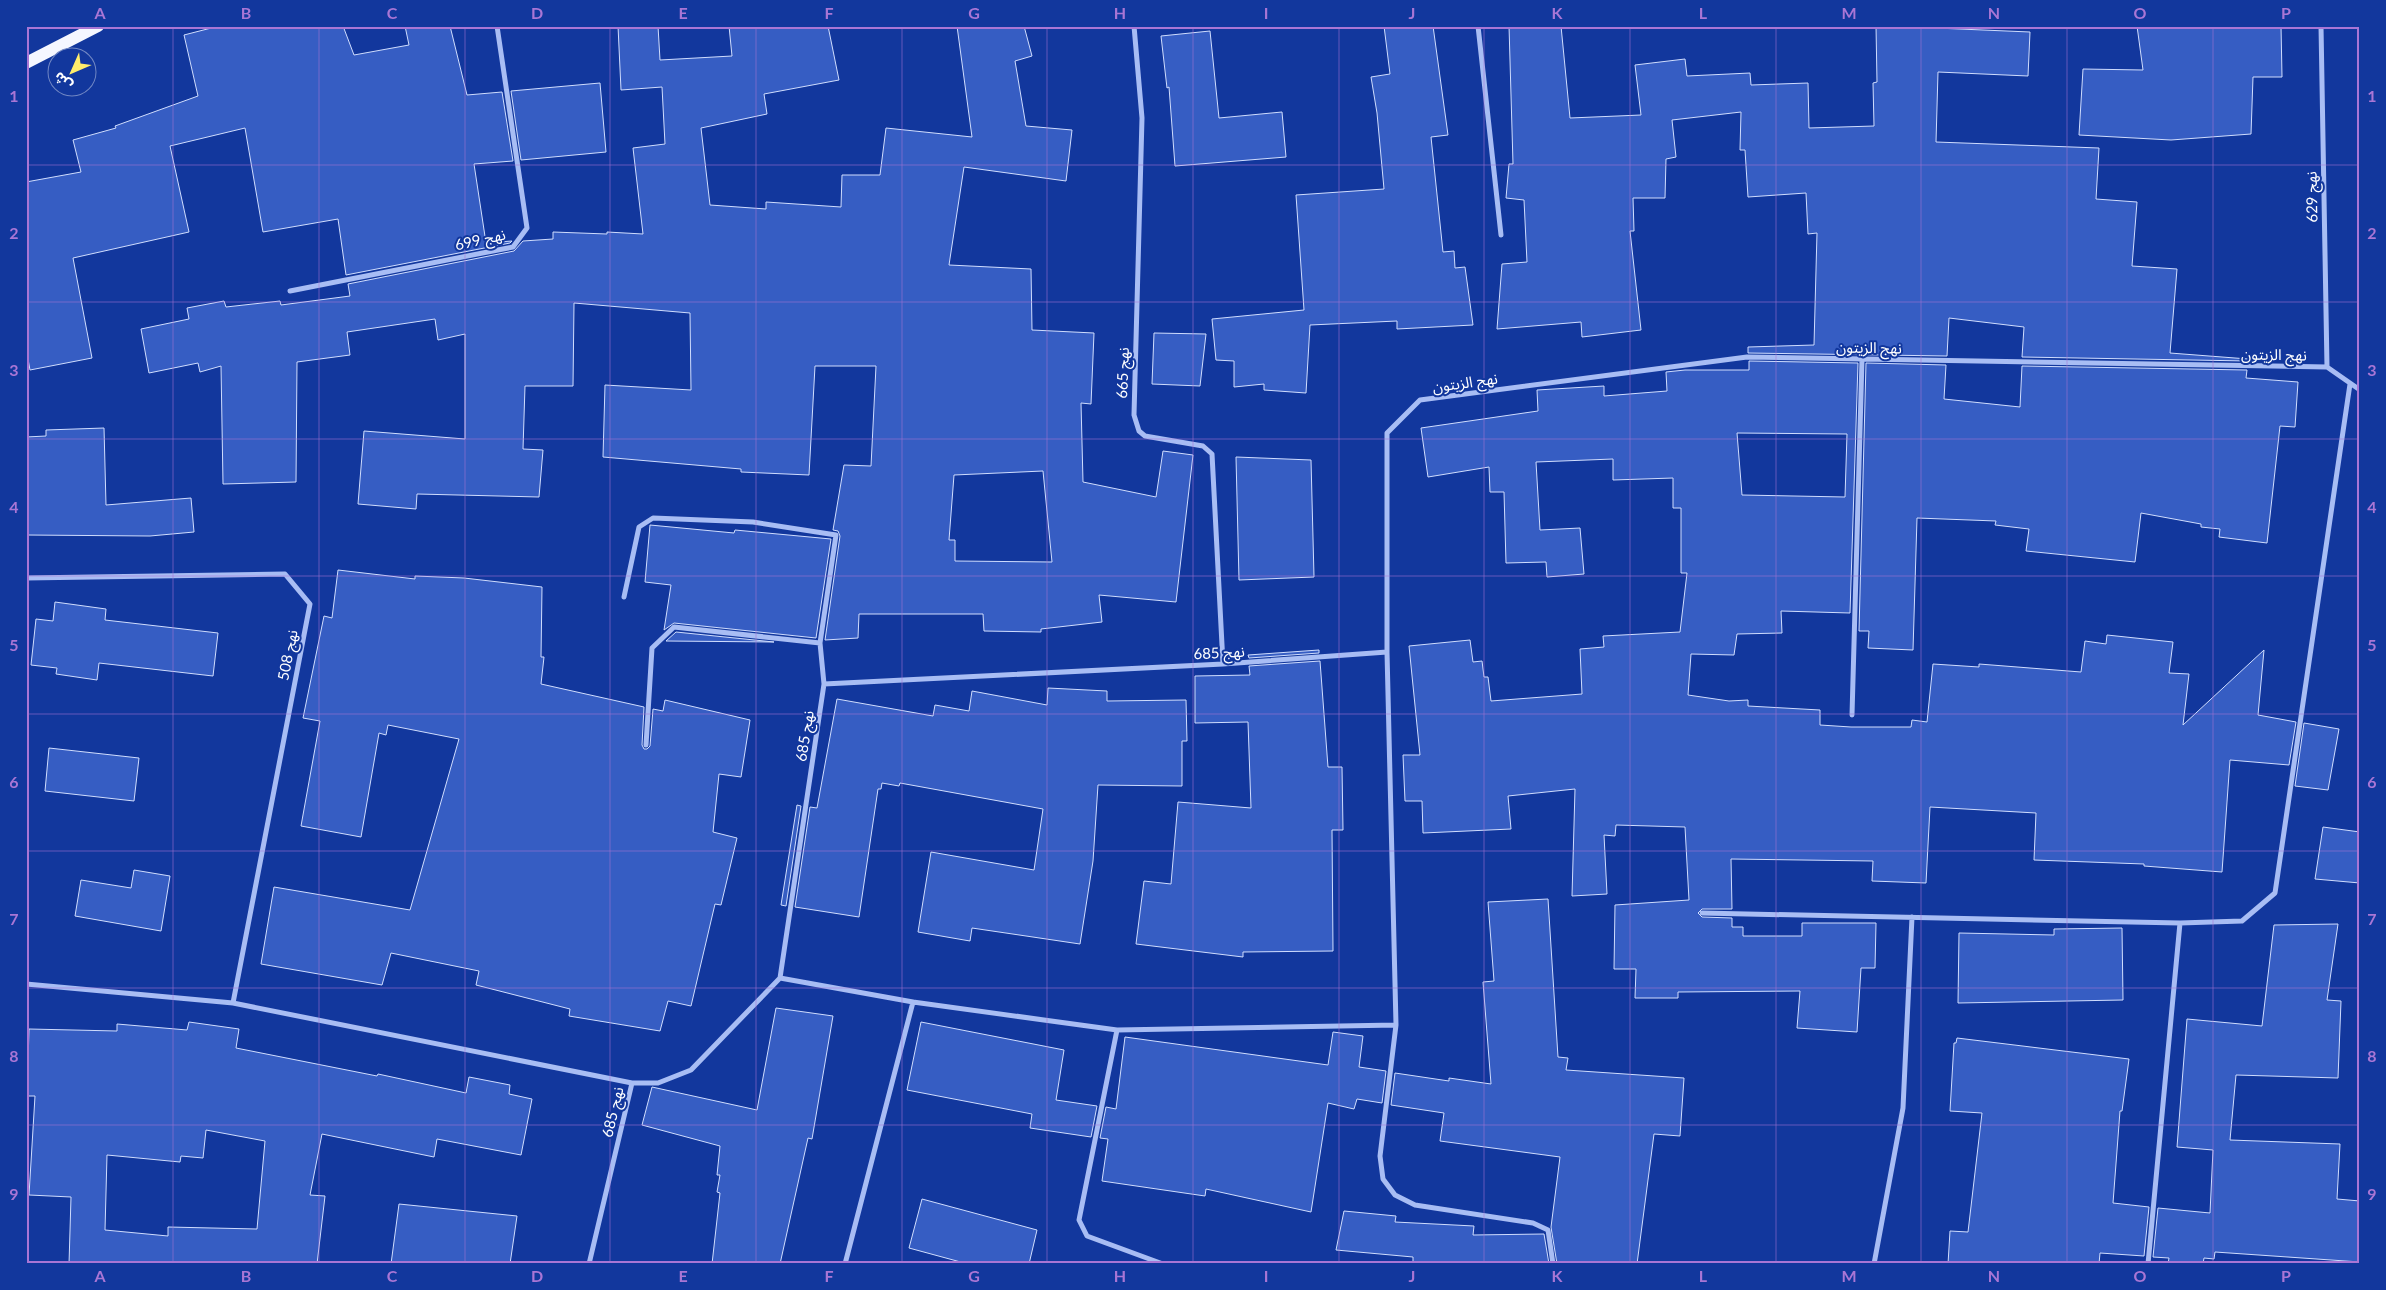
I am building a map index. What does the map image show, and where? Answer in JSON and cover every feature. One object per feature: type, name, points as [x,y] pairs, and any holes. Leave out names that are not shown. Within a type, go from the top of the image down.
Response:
[{"type":"main road","points":[[26,63],[98,26]]},
{"type":"street","name":"نهج 699","points":[[290,291],[513,247],[527,228],[497,26]]},
{"type":"street","name":"نهج 665","points":[[1134,26],[1142,118],[1134,415],[1139,431],[1145,436],[1203,446],[1212,454],[1224,664]]},
{"type":"street","points":[[1478,26],[1501,235]]},
{"type":"street","name":"نهج 629","points":[[2321,26],[2326,367]]},
{"type":"street","name":"نهج الزيتون","points":[[1387,652],[1387,433],[1420,400],[1747,357],[2326,367],[2360,390]]},
{"type":"street","points":[[1852,714],[1862,359]]},
{"type":"street","points":[[1702,913],[2180,923],[2242,921],[2275,893],[2350,384]]},
{"type":"street","points":[[624,597],[638,527],[653,518],[753,522],[836,535],[820,643],[824,684]]},
{"type":"street","name":"نهج 508","points":[[26,578],[285,574],[310,604],[233,1004]]},
{"type":"street","points":[[646,745],[652,648],[674,627],[820,643]]},
{"type":"street","name":"نهج 685","points":[[589,1264],[632,1082],[658,1083],[690,1070],[780,978],[824,684],[1224,664],[1387,652]]},
{"type":"street","points":[[1387,652],[1396,1025],[1380,1156],[1383,1179],[1395,1195],[1415,1205],[1533,1223],[1548,1230],[1553,1264]]},
{"type":"street","points":[[1874,1264],[1903,1108],[1912,917]]},
{"type":"street","points":[[2148,1264],[2180,923]]},
{"type":"street","points":[[780,978],[913,1002],[1117,1030],[1396,1025]]},
{"type":"street","points":[[26,984],[233,1004],[632,1082]]},
{"type":"street","points":[[845,1264],[913,1002]]},
{"type":"street","points":[[1117,1030],[1079,1220],[1087,1236],[1163,1264]]},
{"type":"building","points":[[219,26],[343,26],[354,55],[409,45],[405,26],[450,26],[467,95],[502,92],[513,161],[474,164],[486,243],[512,241],[510,243],[346,275],[338,219],[263,232],[245,128],[170,146],[189,232],[73,258],[92,358],[30,370],[26,348],[26,182],[81,172],[73,140],[116,128],[115,126],[198,96],[184,35]]},
{"type":"building","points":[[618,26],[658,26],[660,60],[732,56],[729,26],[828,26],[839,80],[764,94],[767,114],[701,128],[710,205],[766,209],[766,202],[841,207],[842,175],[880,175],[886,128],[972,137],[957,26],[1024,26],[1032,56],[1015,61],[1026,126],[1072,130],[1066,181],[964,167],[949,265],[1031,269],[1032,330],[1094,333],[1091,404],[1081,403],[1083,482],[1156,497],[1163,451],[1193,455],[1176,602],[1099,595],[1102,622],[1041,629],[1041,632],[984,631],[983,614],[859,614],[858,638],[825,640],[840,536],[838,531],[833,530],[844,465],[871,466],[876,366],[815,366],[809,475],[741,472],[741,469],[603,457],[605,385],[691,390],[690,313],[574,303],[573,386],[525,386],[523,449],[543,450],[539,497],[417,494],[416,509],[358,504],[364,431],[465,439],[465,334],[438,340],[435,319],[347,332],[350,355],[297,362],[296,482],[223,484],[221,366],[200,372],[198,363],[149,373],[141,329],[189,319],[187,308],[224,301],[226,307],[280,301],[281,305],[350,296],[348,284],[514,251],[523,241],[553,239],[553,232],[643,234],[633,148],[665,144],[662,87],[621,90]],"holes":[[[1043,471],[1052,562],[955,561],[955,540],[949,540],[954,475]]]},
{"type":"building","points":[[1384,26],[1433,26],[1448,135],[1431,137],[1443,252],[1454,251],[1455,268],[1465,267],[1473,325],[1397,329],[1397,321],[1310,325],[1306,393],[1264,390],[1264,384],[1234,387],[1234,361],[1216,360],[1212,319],[1304,310],[1296,195],[1384,189],[1377,113],[1371,77],[1390,74]]},
{"type":"building","points":[[1509,26],[1561,26],[1570,118],[1641,115],[1635,65],[1685,59],[1687,76],[1750,73],[1751,85],[1808,83],[1809,128],[1874,126],[1873,83],[1877,82],[1876,26],[1936,26],[1936,28],[2030,32],[2028,76],[1938,72],[1936,142],[2099,148],[2096,199],[2137,202],[2132,266],[2177,269],[2170,353],[2248,359],[2248,361],[2022,357],[2024,327],[1949,318],[1947,356],[1748,353],[1748,347],[1814,345],[1817,233],[1808,234],[1806,193],[1748,197],[1745,150],[1740,150],[1741,112],[1672,120],[1676,157],[1666,159],[1665,198],[1633,198],[1634,231],[1630,231],[1641,330],[1582,337],[1581,322],[1497,329],[1502,264],[1527,262],[1524,200],[1506,198],[1509,164],[1513,164]]},
{"type":"building","points":[[2137,26],[2281,26],[2282,77],[2253,77],[2251,134],[2171,140],[2079,135],[2083,69],[2143,70]]},
{"type":"building","points":[[1210,31],[1219,118],[1282,112],[1286,157],[1175,166],[1169,87],[1167,88],[1161,36]]},
{"type":"building","points":[[600,83],[606,152],[521,160],[511,91]]},
{"type":"building","points":[[1154,333],[1206,334],[1200,386],[1152,384]]},
{"type":"building","points":[[1749,361],[1858,363],[1850,613],[1781,611],[1782,633],[1737,634],[1734,655],[1691,654],[1688,695],[1729,701],[1748,700],[1748,706],[1820,710],[1820,725],[1911,727],[1912,720],[1927,722],[1933,664],[1979,667],[1979,664],[2081,672],[2085,641],[2106,644],[2107,635],[2173,642],[2169,673],[2189,674],[2183,725],[2264,650],[2258,715],[2296,722],[2289,765],[2230,760],[2222,872],[2144,866],[2144,864],[2034,860],[2036,813],[1930,807],[1926,883],[1872,881],[1873,861],[1731,859],[1732,909],[1702,909],[1698,913],[1702,917],[1732,918],[1732,927],[1743,927],[1743,936],[1802,936],[1802,923],[1876,923],[1875,968],[1861,968],[1857,1032],[1797,1028],[1800,991],[1678,992],[1678,998],[1635,998],[1636,969],[1614,969],[1615,905],[1689,900],[1685,827],[1616,825],[1615,836],[1604,835],[1607,894],[1572,896],[1575,789],[1508,796],[1511,829],[1423,833],[1422,801],[1405,801],[1403,755],[1420,755],[1409,646],[1470,640],[1473,662],[1482,661],[1484,677],[1488,677],[1491,701],[1582,694],[1580,649],[1604,647],[1603,636],[1680,632],[1687,573],[1681,573],[1681,508],[1673,508],[1673,478],[1613,480],[1613,459],[1536,462],[1540,530],[1580,528],[1584,574],[1547,577],[1546,562],[1506,563],[1504,492],[1490,492],[1489,467],[1428,477],[1421,428],[1538,411],[1537,390],[1604,386],[1604,396],[1667,391],[1666,372],[1685,370],[1749,370]],"holes":[[[1737,433],[1847,434],[1845,497],[1742,495]]]},
{"type":"building","points":[[1866,363],[1946,365],[1944,399],[2020,407],[2022,366],[2247,370],[2246,378],[2298,382],[2295,427],[2280,426],[2267,543],[2219,537],[2220,529],[2201,527],[2201,524],[2141,513],[2135,562],[2026,551],[2029,529],[1995,525],[1996,521],[1917,518],[1913,650],[1868,648],[1869,631],[1859,631]]},
{"type":"building","points":[[104,428],[106,505],[191,498],[194,532],[150,536],[26,535],[26,437],[46,436],[46,430]]},
{"type":"building","points":[[1236,457],[1311,460],[1314,577],[1239,580]]},
{"type":"building","points":[[650,525],[734,533],[735,530],[831,539],[816,638],[674,623],[664,630],[671,585],[645,582]]},
{"type":"building","points":[[338,570],[415,579],[415,576],[464,578],[542,587],[541,657],[544,657],[541,684],[644,707],[642,745],[644,749],[650,746],[653,709],[663,711],[665,700],[750,720],[741,777],[719,774],[713,832],[737,838],[721,905],[715,904],[691,1006],[668,1001],[660,1031],[569,1016],[570,1009],[476,985],[479,971],[391,953],[382,985],[261,964],[274,887],[410,910],[459,739],[388,725],[386,735],[379,733],[361,837],[301,826],[320,721],[303,718],[324,616],[332,618]]},
{"type":"building","points":[[55,602],[106,609],[105,620],[218,633],[213,676],[99,663],[97,680],[56,674],[57,668],[31,665],[36,619],[53,621]]},
{"type":"building","points":[[676,632],[774,642],[666,641]]},
{"type":"building","points":[[1319,650],[1319,653],[1249,658],[1248,655]]},
{"type":"building","points":[[1320,661],[1328,767],[1342,767],[1343,830],[1332,830],[1333,951],[1243,952],[1243,957],[1136,944],[1144,881],[1171,884],[1178,802],[1251,808],[1248,722],[1195,723],[1195,676],[1250,675],[1249,666]]},
{"type":"building","points":[[1048,688],[1107,691],[1107,701],[1186,700],[1187,741],[1182,741],[1182,786],[1098,785],[1093,861],[1080,944],[972,928],[970,941],[918,932],[931,852],[1034,870],[1043,809],[900,783],[899,786],[882,783],[881,789],[878,789],[859,917],[795,907],[810,807],[817,808],[837,699],[933,716],[935,705],[969,711],[972,691],[1047,705]]},
{"type":"building","points":[[2304,723],[2339,729],[2328,790],[2295,786]]},
{"type":"building","points":[[49,748],[139,758],[134,801],[45,791]]},
{"type":"building","points":[[797,805],[801,806],[786,906],[781,905]]},
{"type":"building","points":[[2323,827],[2360,832],[2360,883],[2315,879]]},
{"type":"building","points":[[134,870],[170,876],[161,931],[75,916],[81,880],[131,888]]},
{"type":"building","points":[[1548,899],[1558,1057],[1568,1058],[1566,1070],[1684,1078],[1680,1136],[1654,1134],[1637,1264],[1557,1264],[1551,1227],[1560,1157],[1440,1141],[1444,1113],[1391,1105],[1395,1073],[1449,1081],[1449,1078],[1491,1084],[1483,982],[1494,981],[1488,902]]},
{"type":"building","points":[[2338,924],[2327,1000],[2341,1001],[2338,1078],[2236,1075],[2230,1140],[2340,1144],[2337,1199],[2360,1201],[2360,1262],[2215,1252],[2214,1259],[2204,1258],[2203,1264],[2168,1264],[2169,1258],[2153,1257],[2158,1208],[2210,1213],[2213,1150],[2177,1147],[2187,1019],[2262,1026],[2274,925]]},
{"type":"building","points":[[2122,928],[2123,1000],[1958,1003],[1959,933],[2054,935],[2054,929]]},
{"type":"building","points":[[776,1008],[833,1016],[812,1139],[808,1138],[780,1264],[712,1264],[720,1193],[717,1192],[720,1175],[717,1175],[720,1146],[642,1125],[652,1087],[757,1110]]},
{"type":"building","points":[[189,1022],[239,1029],[236,1048],[377,1076],[378,1074],[466,1093],[469,1077],[510,1085],[509,1094],[532,1099],[521,1155],[437,1139],[434,1157],[322,1134],[310,1195],[325,1196],[317,1264],[69,1264],[71,1197],[29,1195],[35,1096],[27,1096],[29,1029],[117,1031],[117,1024],[187,1030]],"holes":[[[206,1130],[265,1141],[257,1229],[168,1227],[168,1236],[105,1230],[107,1155],[180,1162],[181,1156],[203,1158]]]},
{"type":"building","points":[[921,1022],[1064,1050],[1056,1100],[1097,1106],[1091,1137],[1030,1128],[1032,1114],[907,1090]]},
{"type":"building","points":[[1333,1032],[1363,1036],[1359,1067],[1386,1071],[1382,1103],[1357,1099],[1354,1109],[1328,1103],[1311,1212],[1206,1189],[1205,1196],[1102,1181],[1108,1139],[1100,1138],[1106,1107],[1116,1109],[1125,1037],[1328,1065]]},
{"type":"building","points":[[1957,1038],[2129,1059],[2122,1111],[2120,1111],[2113,1203],[2149,1207],[2144,1256],[2100,1253],[2099,1264],[1948,1264],[1950,1231],[1968,1232],[1982,1113],[1950,1111],[1954,1043],[1956,1043]]},
{"type":"building","points":[[922,1199],[1037,1230],[1029,1264],[968,1264],[909,1248]]},
{"type":"building","points":[[399,1204],[517,1216],[510,1264],[391,1264]]},
{"type":"building","points":[[1344,1211],[1396,1216],[1395,1222],[1474,1226],[1473,1235],[1544,1234],[1549,1264],[1413,1264],[1413,1257],[1336,1250]]}]
